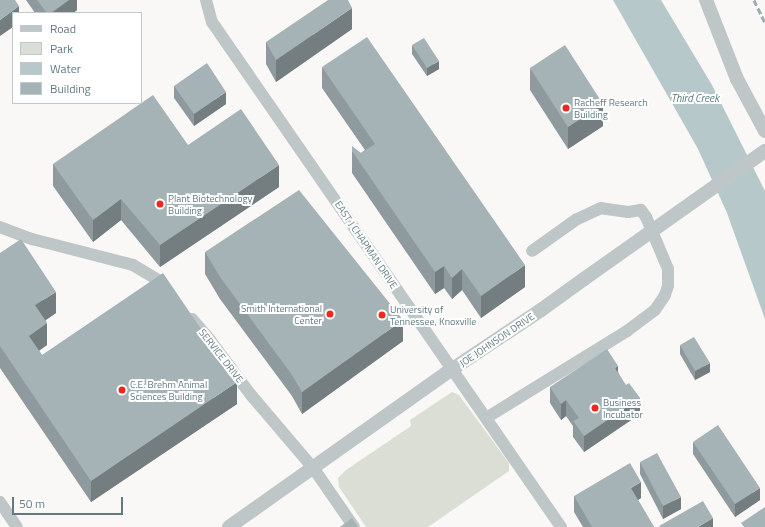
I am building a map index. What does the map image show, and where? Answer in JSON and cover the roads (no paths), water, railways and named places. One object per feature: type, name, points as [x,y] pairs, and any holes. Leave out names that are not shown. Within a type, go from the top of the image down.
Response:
[{"type":"street","name":"EAST J CHAPMAN DRIVE","points":[[206,0],[212,22],[451,370],[561,527]]},
{"type":"street","points":[[706,0],[737,79],[765,131]]},
{"type":"street","name":"JOE JOHNSON DRIVE","points":[[229,527],[314,469],[451,370],[535,314],[765,151]]},
{"type":"street","points":[[486,418],[627,331],[655,310],[668,286],[668,269],[646,217],[641,210],[628,212],[601,208],[577,219],[532,251]]},
{"type":"street","points":[[0,227],[32,239],[133,265],[158,280],[174,298]]},
{"type":"street","name":"SERVICE DRIVE","points":[[184,310],[210,340],[251,395],[314,469],[354,527]]},
{"type":"street","points":[[0,502],[17,527]]},
{"type":"water","name":"Third Creek","points":[[613,0],[661,0],[712,85],[765,191],[765,319],[727,213],[698,149]]},
{"type":"railway","points":[[754,0],[765,23]]},
{"type":"place","name":"Racheff Research Building","points":[[566,108]]},
{"type":"place","name":"Plant Biotechnology Building","points":[[160,204]]},
{"type":"place","name":"Smith International Center","points":[[330,314]]},
{"type":"place","name":"University of Tennessee, Knoxville","points":[[382,315]]},
{"type":"place","name":"C.E. Brehm Animal Sciences Building","points":[[122,390]]},
{"type":"place","name":"Business Incubator","points":[[595,408]]}]
